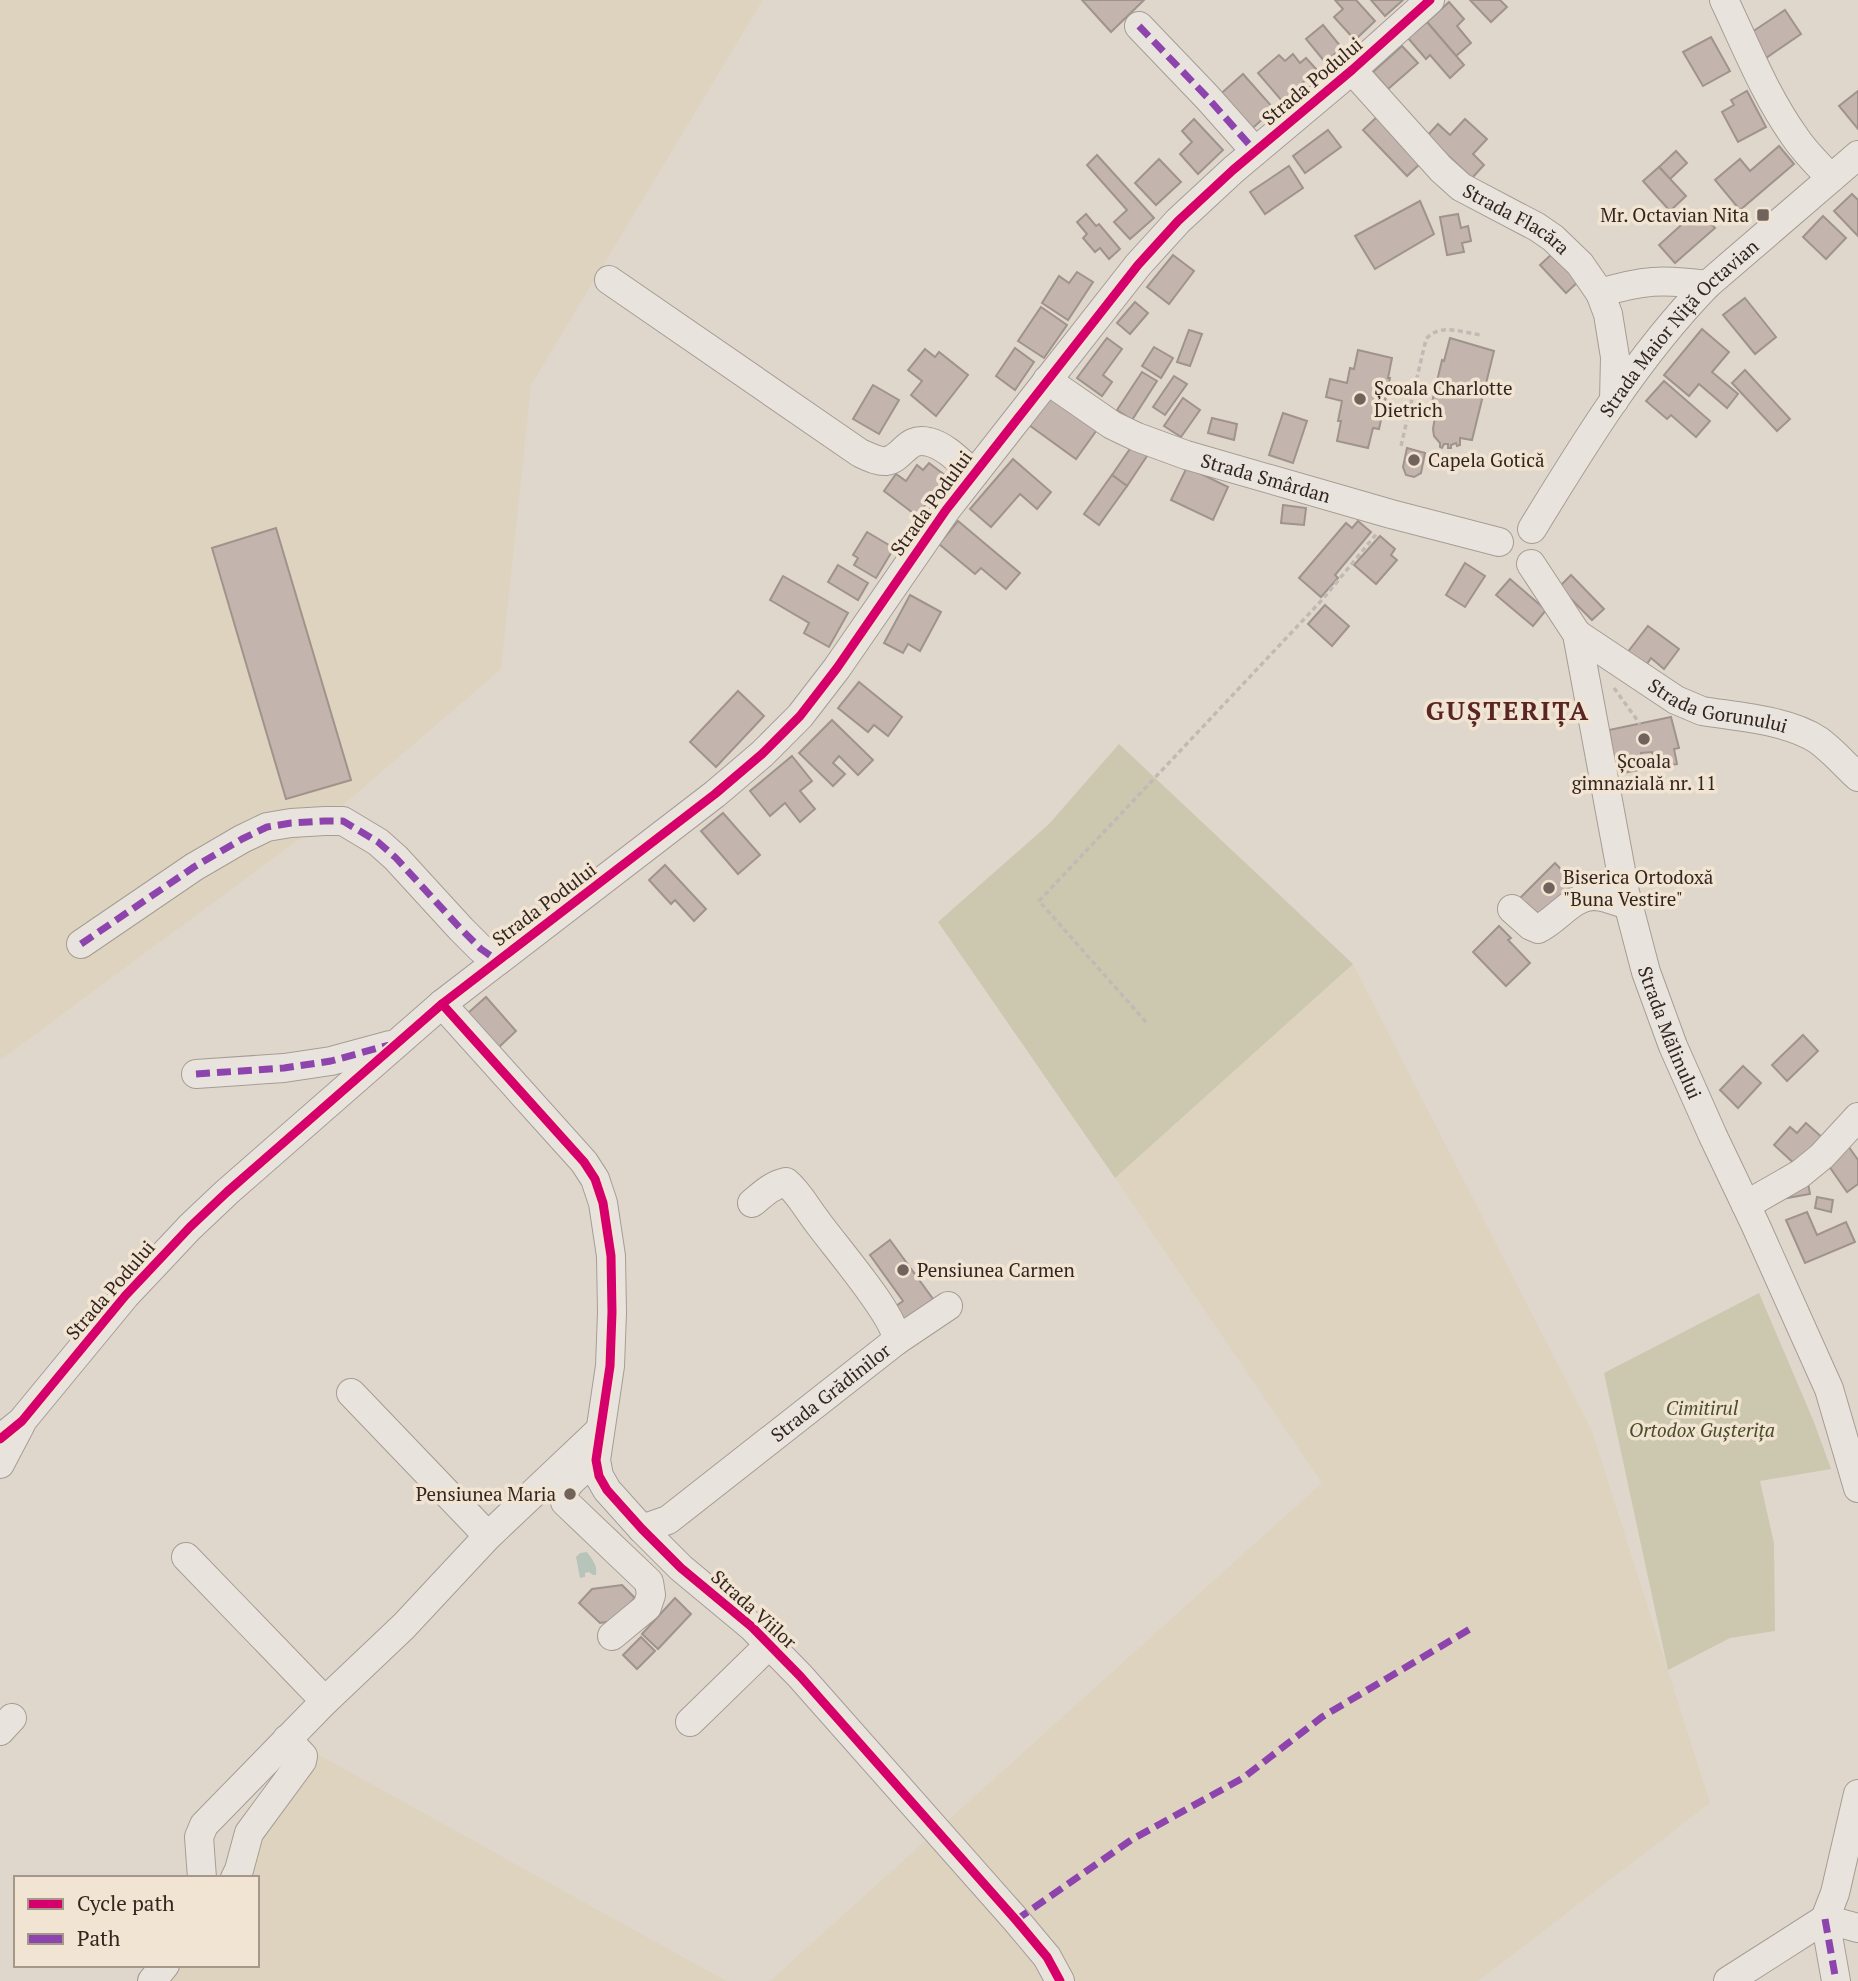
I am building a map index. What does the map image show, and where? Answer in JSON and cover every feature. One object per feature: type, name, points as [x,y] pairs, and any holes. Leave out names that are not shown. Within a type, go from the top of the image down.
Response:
[{"type":"street","name":"Strada Podului","points":[[0,1439],[22,1421],[125,1296],[190,1227],[442,1004],[715,794],[790,726],[837,668],[974,474],[1118,289],[1162,239],[1255,151],[1430,0]]},
{"type":"street","points":[[1724,0],[1783,120],[1807,153],[1831,178]]},
{"type":"street","points":[[1139,26],[1255,151]]},
{"type":"street","name":"Strada Flacăra","points":[[1352,70],[1441,169],[1461,187],[1553,237],[1580,264],[1601,293],[1608,314],[1615,358],[1614,401]]},
{"type":"street","name":"Strada Maior Niță Octavian","points":[[1532,529],[1614,401],[1672,323],[1707,285],[1858,155]]},
{"type":"street","points":[[1601,293],[1655,280],[1707,285]]},
{"type":"street","points":[[609,281],[860,453],[886,461],[917,441],[929,442],[940,446],[974,474]]},
{"type":"street","name":"Strada Smârdan","points":[[1047,380],[1112,425],[1186,455],[1499,542]]},
{"type":"street","points":[[1518,525],[1532,529],[1540,540],[1541,547],[1536,560],[1524,568],[1504,562],[1498,549],[1501,535],[1518,525]]},
{"type":"street","name":"Strada Mălinului","points":[[1531,564],[1577,635],[1628,905],[1646,972],[1673,1046],[1829,1389],[1858,1488]]},
{"type":"street","name":"Strada Gorunului","points":[[1577,635],[1689,706],[1702,711],[1787,726],[1806,734],[1820,742],[1858,777]]},
{"type":"street","points":[[80,944],[194,867],[267,827],[291,822],[343,821],[379,842],[461,929],[498,961]]},
{"type":"street","points":[[1513,909],[1538,929],[1578,900],[1588,897],[1598,896],[1628,905]]},
{"type":"street","name":"Strada Viilor","points":[[442,1004],[584,1162],[595,1179],[603,1203],[611,1256],[610,1366],[596,1460],[599,1476],[607,1490],[681,1568],[752,1627],[800,1675],[1016,1920],[1047,1957],[1060,1981]]},
{"type":"street","points":[[196,1074],[308,1065],[396,1043]]},
{"type":"street","points":[[1746,1205],[1800,1174],[1822,1156],[1858,1117]]},
{"type":"street","name":"Strada Grădinilor","points":[[642,1529],[667,1520],[896,1342],[897,1335],[879,1304],[793,1188],[786,1182],[778,1184],[752,1203]]},
{"type":"street","points":[[896,1342],[947,1306]]},
{"type":"street","points":[[351,1393],[488,1536]]},
{"type":"street","points":[[0,1464],[22,1421]]},
{"type":"street","points":[[202,1876],[199,1838],[201,1830],[287,1739],[404,1626],[488,1536],[600,1430]]},
{"type":"street","points":[[596,1460],[564,1490],[565,1502],[649,1582],[651,1595],[647,1607],[612,1636]]},
{"type":"street","points":[[186,1556],[325,1701]]},
{"type":"street","points":[[690,1722],[769,1644]]},
{"type":"street","points":[[236,1876],[249,1833],[302,1761],[303,1756],[287,1739]]},
{"type":"street","points":[[1836,1981],[1825,1919],[1844,1860],[1858,1794]]},
{"type":"street","points":[[1728,1981],[1825,1919],[1858,1928]]},
{"type":"street","points":[[152,1981],[163,1967]]},
{"type":"path","points":[[1401,446],[1426,340],[1432,332],[1442,329],[1480,335]]},
{"type":"path","points":[[1146,1022],[1038,901],[1322,600],[1375,535]]},
{"type":"shaded area","points":[[0,0],[763,0],[531,385],[501,669],[328,818],[0,1060]]},
{"type":"shaded area","points":[[1353,964],[1592,1431],[1710,1803],[1478,1981],[770,1981],[1322,1483],[1115,1178]]},
{"type":"shaded area","points":[[587,1552],[593,1560],[596,1575],[589,1572],[580,1578],[576,1557]]},
{"type":"shaded area","points":[[292,1740],[726,1981],[168,1981],[175,1967],[259,1967],[259,1876],[222,1876]]},
{"type":"green space","points":[[1119,744],[1353,964],[1115,1178],[938,922],[1049,824]]},
{"type":"green space","name":"Cimitirul Ortodox Gușterița","points":[[1759,1293],[1831,1469],[1760,1481],[1774,1543],[1775,1631],[1730,1638],[1668,1670],[1604,1373]]},
{"type":"building","points":[[1082,0],[1144,0],[1111,32]]},
{"type":"building","points":[[1335,0],[1356,0],[1375,21],[1355,40],[1334,17],[1343,9]]},
{"type":"building","points":[[1371,0],[1403,0],[1385,16]]},
{"type":"building","points":[[1470,0],[1500,0],[1507,7],[1491,22]]},
{"type":"building","points":[[1449,2],[1464,19],[1457,26],[1471,43],[1456,56],[1427,22]]},
{"type":"building","points":[[1785,10],[1801,34],[1766,58],[1749,34]]},
{"type":"building","points":[[1427,22],[1464,65],[1450,78],[1430,55],[1426,59],[1408,38]]},
{"type":"building","points":[[1323,25],[1342,48],[1325,62],[1306,39]]},
{"type":"building","points":[[1711,37],[1730,71],[1703,86],[1683,52]]},
{"type":"building","points":[[1402,46],[1418,63],[1388,89],[1373,72]]},
{"type":"building","points":[[1293,54],[1300,63],[1306,58],[1317,70],[1282,101],[1258,73],[1279,55],[1285,61]]},
{"type":"building","points":[[1243,74],[1274,109],[1247,133],[1216,98]]},
{"type":"building","points":[[1747,91],[1766,127],[1738,142],[1722,112],[1734,105],[1731,100]]},
{"type":"building","points":[[1858,91],[1858,129],[1839,106]]},
{"type":"building","points":[[1379,115],[1422,162],[1407,176],[1363,130]]},
{"type":"building","points":[[1194,119],[1223,150],[1198,174],[1180,154],[1192,142],[1182,131]]},
{"type":"building","points":[[1465,119],[1487,139],[1473,154],[1484,165],[1472,178],[1427,136],[1438,124],[1450,135]]},
{"type":"building","points":[[1328,130],[1341,147],[1305,173],[1293,156]]},
{"type":"building","points":[[1779,146],[1794,164],[1740,210],[1715,180],[1740,159],[1750,171]]},
{"type":"building","points":[[1676,151],[1687,163],[1670,179],[1659,167]]},
{"type":"building","points":[[1097,155],[1154,218],[1130,239],[1114,222],[1127,210],[1087,165]]},
{"type":"building","points":[[1159,159],[1181,182],[1156,205],[1135,183]]},
{"type":"building","points":[[1289,166],[1303,188],[1265,214],[1250,192]]},
{"type":"building","points":[[1659,167],[1686,196],[1670,211],[1643,181]]},
{"type":"building","points":[[1852,194],[1858,200],[1858,236],[1834,211]]},
{"type":"building","points":[[1420,201],[1434,234],[1375,269],[1355,236]]},
{"type":"building","points":[[1698,210],[1715,228],[1675,263],[1659,245]]},
{"type":"building","points":[[1086,214],[1096,226],[1099,224],[1120,249],[1109,259],[1100,248],[1095,252],[1083,238],[1087,234],[1077,222]]},
{"type":"building","points":[[1458,214],[1461,228],[1468,226],[1471,241],[1462,243],[1464,252],[1447,255],[1440,217]]},
{"type":"building","points":[[1823,216],[1846,238],[1826,259],[1803,237]]},
{"type":"building","points":[[1554,252],[1580,280],[1566,293],[1540,265]]},
{"type":"building","points":[[1173,255],[1194,271],[1169,304],[1147,287]]},
{"type":"building","points":[[1077,272],[1093,282],[1068,320],[1042,303],[1059,276],[1069,283]]},
{"type":"building","points":[[1745,298],[1776,337],[1755,354],[1723,315]]},
{"type":"building","points":[[1135,302],[1148,313],[1130,334],[1117,323]]},
{"type":"building","points":[[1041,307],[1067,325],[1044,358],[1018,341]]},
{"type":"building","points":[[1702,329],[1729,352],[1712,372],[1738,394],[1727,408],[1699,384],[1689,396],[1664,375]]},
{"type":"building","points":[[1189,330],[1202,334],[1190,366],[1177,362]]},
{"type":"building","points":[[1107,338],[1122,349],[1103,375],[1112,382],[1102,396],[1077,378]]},
{"type":"building","points":[[1450,338],[1494,351],[1472,440],[1460,438],[1460,445],[1457,446],[1456,443],[1448,448],[1448,444],[1444,444],[1442,448],[1434,436],[1435,417],[1429,415]]},
{"type":"building","points":[[1154,347],[1173,358],[1161,378],[1142,366]]},
{"type":"building","points":[[1015,348],[1034,362],[1015,390],[996,376]]},
{"type":"building","points":[[925,349],[935,357],[939,352],[968,375],[936,416],[911,395],[922,381],[908,370]]},
{"type":"building","name":"Școala Charlotte Dietrich","points":[[1358,350],[1392,358],[1379,429],[1373,428],[1368,448],[1337,441],[1342,401],[1326,397],[1330,379],[1347,383],[1350,368],[1354,369]]},
{"type":"building","points":[[1745,370],[1790,419],[1777,431],[1732,383]]},
{"type":"building","points":[[1142,372],[1157,381],[1132,420],[1117,410]]},
{"type":"building","points":[[1174,376],[1187,384],[1165,415],[1153,407]]},
{"type":"building","points":[[1664,381],[1710,421],[1696,437],[1671,415],[1667,419],[1646,401]]},
{"type":"building","points":[[873,385],[899,400],[879,434],[853,419]]},
{"type":"building","points":[[1052,393],[1099,427],[1076,459],[1029,425]]},
{"type":"building","points":[[1183,398],[1200,410],[1181,437],[1164,426]]},
{"type":"building","points":[[1283,413],[1307,421],[1293,463],[1269,455]]},
{"type":"building","points":[[1212,418],[1237,424],[1234,440],[1208,433]]},
{"type":"building","points":[[1134,443],[1149,453],[1127,486],[1112,475]]},
{"type":"building","name":"Capela Gotică","points":[[1407,448],[1425,453],[1421,473],[1414,477],[1406,475],[1403,467]]},
{"type":"building","points":[[1013,459],[1051,492],[1037,509],[1020,494],[991,527],[970,509]]},
{"type":"building","points":[[929,463],[946,476],[917,516],[884,491],[896,474],[906,481],[917,465],[923,470]]},
{"type":"building","points":[[1187,467],[1228,487],[1213,520],[1171,500]]},
{"type":"building","points":[[1112,475],[1127,486],[1099,525],[1084,514]]},
{"type":"building","points":[[1283,505],[1306,508],[1304,525],[1281,523]]},
{"type":"building","points":[[958,521],[1020,573],[1006,589],[981,568],[975,574],[939,544]]},
{"type":"building","points":[[1358,521],[1371,532],[1335,575],[1338,578],[1321,597],[1299,578],[1346,523],[1352,528]]},
{"type":"building","points":[[276,528],[351,780],[286,799],[212,548]]},
{"type":"building","points":[[867,532],[894,548],[876,578],[854,565],[858,558],[853,555]]},
{"type":"building","points":[[1380,536],[1395,549],[1391,555],[1397,560],[1376,584],[1354,565]]},
{"type":"building","points":[[1465,563],[1485,576],[1465,607],[1446,595]]},
{"type":"building","points":[[838,565],[868,583],[858,600],[828,582]]},
{"type":"building","points":[[1571,575],[1604,609],[1592,620],[1559,587]]},
{"type":"building","points":[[783,576],[848,613],[829,647],[804,633],[809,623],[770,600]]},
{"type":"building","points":[[1510,579],[1546,610],[1533,626],[1496,595]]},
{"type":"building","points":[[910,595],[941,612],[920,651],[908,644],[903,653],[884,643]]},
{"type":"building","points":[[1325,605],[1349,626],[1332,646],[1308,624]]},
{"type":"building","points":[[1648,626],[1679,649],[1664,669],[1651,658],[1645,667],[1627,653]]},
{"type":"building","points":[[859,682],[902,717],[888,736],[874,725],[868,732],[838,708]]},
{"type":"building","points":[[738,691],[764,716],[716,767],[690,742]]},
{"type":"building","name":"Școala gimnazială nr. 11","points":[[1671,717],[1679,748],[1674,749],[1677,764],[1655,769],[1652,752],[1641,753],[1644,769],[1617,774],[1609,730]]},
{"type":"building","points":[[832,720],[873,760],[858,775],[839,756],[833,763],[845,774],[833,786],[799,753]]},
{"type":"building","points":[[792,756],[812,781],[800,791],[815,809],[800,822],[785,803],[770,816],[750,791]]},
{"type":"building","points":[[723,813],[760,855],[738,874],[701,831]]},
{"type":"building","name":"Biserica Ortodoxă \"Buna Vestire\"","points":[[1555,863],[1574,883],[1543,913],[1522,916],[1519,899]]},
{"type":"building","points":[[665,865],[706,909],[694,921],[675,900],[671,904],[649,880]]},
{"type":"building","points":[[1499,926],[1530,963],[1506,986],[1473,952]]},
{"type":"building","points":[[486,997],[516,1031],[498,1048],[468,1013]]},
{"type":"building","points":[[1803,1035],[1818,1051],[1787,1081],[1772,1065]]},
{"type":"building","points":[[1743,1066],[1761,1083],[1738,1108],[1720,1090]]},
{"type":"building","points":[[1806,1123],[1824,1139],[1798,1167],[1774,1145],[1790,1127],[1797,1133]]},
{"type":"building","points":[[1846,1143],[1858,1160],[1858,1184],[1847,1192],[1824,1159]]},
{"type":"building","points":[[1808,1183],[1810,1194],[1787,1198],[1785,1187]]},
{"type":"building","points":[[1817,1197],[1833,1200],[1831,1212],[1815,1208]]},
{"type":"building","points":[[1807,1212],[1817,1235],[1846,1222],[1855,1242],[1805,1263],[1786,1220]]},
{"type":"building","points":[[890,1240],[936,1303],[902,1329],[889,1311],[903,1301],[870,1255]]},
{"type":"building","points":[[622,1585],[635,1598],[613,1621],[600,1623],[579,1603],[592,1589]]},
{"type":"building","points":[[675,1598],[691,1614],[658,1649],[642,1634]]},
{"type":"building","points":[[641,1637],[655,1651],[637,1669],[623,1655]]},
{"type":"marked path","points":[[1139,26],[1255,151]]},
{"type":"marked path","points":[[81,944],[194,867],[267,827],[343,821],[378,842],[396,858],[461,929],[498,961]]},
{"type":"marked path","points":[[196,1074],[284,1068],[331,1061],[389,1045]]},
{"type":"marked path","points":[[1016,1920],[1131,1840],[1243,1778],[1322,1717],[1470,1629]]},
{"type":"marked path","points":[[1825,1919],[1836,1981]]},
{"type":"cycle path","points":[[0,1439],[22,1421],[125,1296],[227,1192],[442,1004],[715,794],[762,754],[800,716],[837,668],[946,510],[1138,265],[1178,221],[1233,170],[1430,0]]},
{"type":"cycle path","points":[[442,1004],[584,1162],[595,1179],[603,1203],[611,1256],[610,1366],[596,1460],[599,1476],[607,1490],[681,1568],[752,1627],[800,1676],[1016,1920],[1047,1957],[1060,1981]]},
{"type":"place","name":"Mr. Octavian Nita","points":[[1763,215]]},
{"type":"place","name":"Școala Charlotte Dietrich","points":[[1360,399]]},
{"type":"place","name":"Capela Gotică","points":[[1414,460]]},
{"type":"place","name":"Școala gimnazială nr. 11","points":[[1644,739]]},
{"type":"place","name":"Biserica Ortodoxă \"Buna Vestire\"","points":[[1549,888]]},
{"type":"place","name":"Pensiunea Carmen","points":[[903,1270]]},
{"type":"place","name":"Pensiunea Maria","points":[[570,1494]]},
{"type":"district","name":"GUȘTERIȚA","points":[[1508,711]]}]
